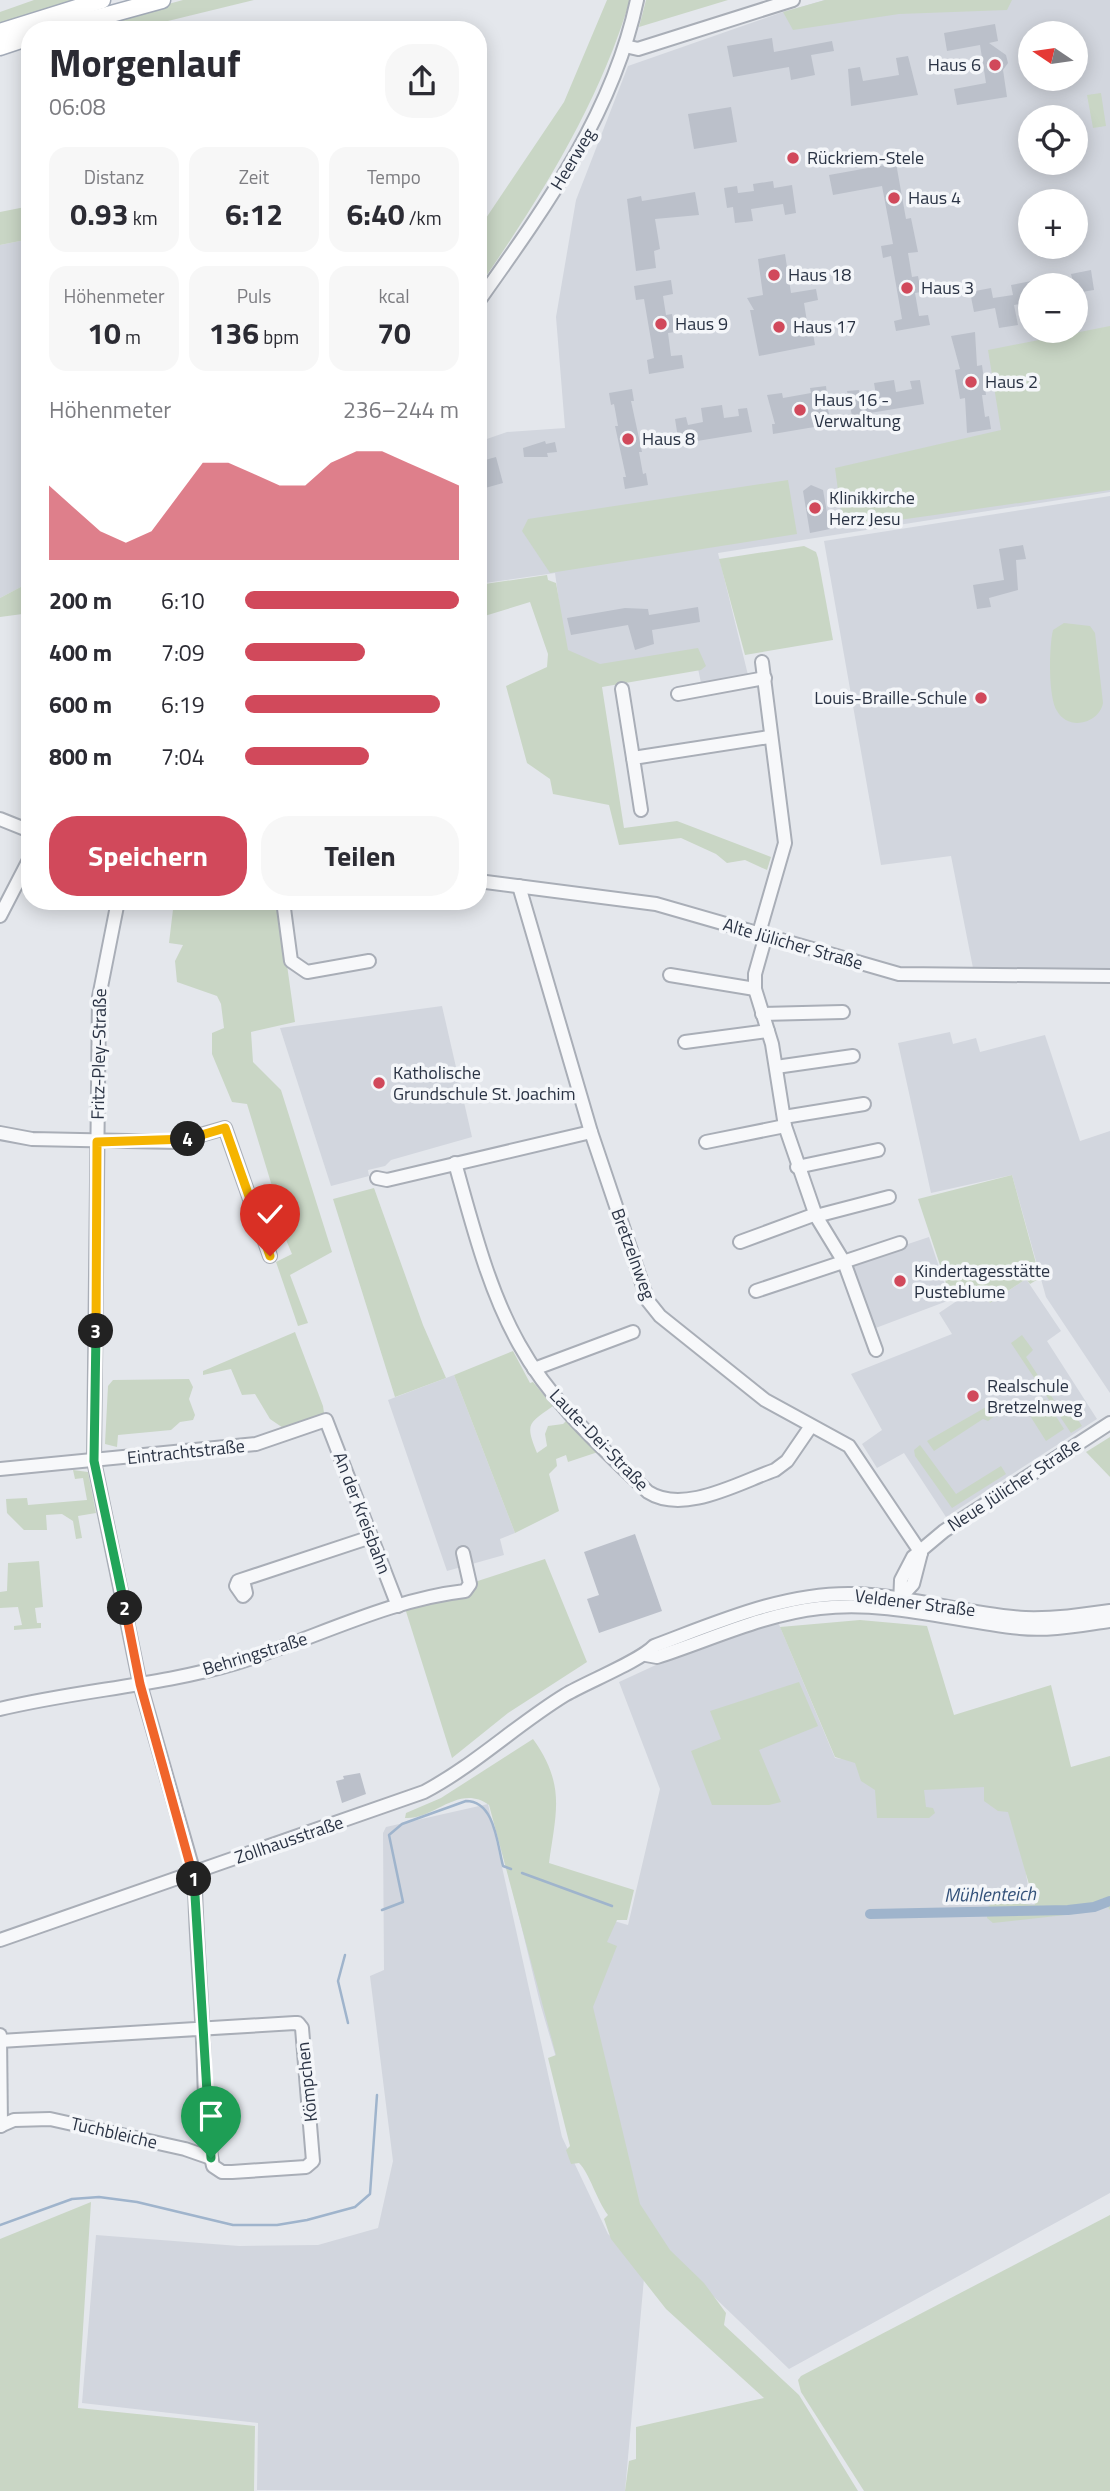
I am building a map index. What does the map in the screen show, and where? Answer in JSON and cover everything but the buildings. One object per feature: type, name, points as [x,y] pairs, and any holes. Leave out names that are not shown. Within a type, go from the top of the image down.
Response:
[{"type":"main road","points":[[35,21],[102,0]]},
{"type":"main road","points":[[86,21],[162,0]]},
{"type":"main road","points":[[0,32],[21,25]]},
{"type":"main road","points":[[0,47],[21,40]]},
{"type":"street","name":"Heerweg","points":[[487,289],[555,189],[593,126],[625,46],[637,0]]},
{"type":"street","points":[[625,46],[638,49],[793,0]]},
{"type":"street","points":[[762,662],[772,722],[769,737],[785,843],[762,934],[755,989],[768,1031],[785,1121],[797,1167],[816,1215],[844,1262],[876,1350]]},
{"type":"street","points":[[678,694],[765,678]]},
{"type":"street","points":[[622,690],[641,810]]},
{"type":"street","points":[[633,758],[769,737]]},
{"type":"street","points":[[0,819],[21,827]]},
{"type":"street","points":[[0,916],[21,875]]},
{"type":"street","name":"Alte Jülicher Straße","points":[[487,882],[634,900],[762,934],[885,971],[915,976],[1110,976]]},
{"type":"street","name":"Bretzelnweg","points":[[519,886],[591,1132],[653,1309],[765,1400],[837,1438],[858,1454],[922,1553]]},
{"type":"street","name":"Fritz-Pley-Straße","points":[[116,910],[99,997],[94,1461],[140,1684],[194,1873],[211,2158]]},
{"type":"street","points":[[284,910],[291,961],[307,972],[369,961]]},
{"type":"street","points":[[670,975],[755,989]]},
{"type":"street","points":[[762,1014],[843,1012]]},
{"type":"street","points":[[685,1042],[768,1031]]},
{"type":"street","points":[[776,1067],[853,1056]]},
{"type":"street","points":[[706,1142],[864,1104]]},
{"type":"street","points":[[0,1133],[32,1139],[176,1142],[230,1126],[270,1256]]},
{"type":"street","points":[[377,1178],[387,1180],[591,1132]]},
{"type":"street","points":[[797,1167],[878,1150]]},
{"type":"street","name":"Laute-Dei-Straße","points":[[455,1163],[506,1318],[534,1369],[564,1408],[656,1497],[694,1498],[775,1470],[788,1461],[811,1426]]},
{"type":"street","points":[[740,1242],[816,1215],[889,1197]]},
{"type":"street","points":[[756,1291],[900,1243]]},
{"type":"street","name":"Laute-Dei-Straße","points":[[534,1369],[634,1332]]},
{"type":"street","name":"Eintrachtstraße","points":[[0,1469],[256,1444],[326,1420]]},
{"type":"street","name":"An der Kreisbahn","points":[[326,1420],[398,1606]]},
{"type":"street","name":"Neue Jülicher Straße","points":[[900,1604],[913,1584],[922,1553],[944,1531],[1110,1423]]},
{"type":"street","points":[[243,1580],[371,1537]]},
{"type":"street","name":"Behringstraße","points":[[0,1709],[235,1664],[398,1606],[468,1590],[470,1584],[463,1552]]},
{"type":"street","name":"Veldener Straße","points":[[489,1749],[564,1695],[611,1669],[646,1655],[654,1646],[775,1604],[820,1595],[1022,1618],[1069,1617],[1110,1611]]},
{"type":"street","name":"Veldener Straße","points":[[900,1604],[1030,1628],[1070,1627],[1110,1621]]},
{"type":"street","name":"Zollhausstraße","points":[[0,1940],[424,1792],[448,1779],[489,1749]]},
{"type":"street","name":"Kömpchen","points":[[1,2040],[295,2023],[301,2025],[314,2156],[306,2167],[232,2172],[218,2170],[211,2158]]},
{"type":"street","points":[[0,2035],[0,2124]]},
{"type":"street","name":"Tuchbleiche","points":[[0,2124],[29,2118],[63,2121],[185,2149],[211,2158]]},
{"type":"shaded area","points":[[825,0],[1110,0],[1110,492],[718,553],[748,675],[701,683],[695,654],[569,676],[555,573],[487,583],[487,439],[507,432],[565,428],[556,317],[576,200],[628,66]]},
{"type":"shaded area","points":[[21,241],[21,587],[0,598],[0,245]]},
{"type":"shaded area","name":"Louis-Braille-Schule","points":[[1110,496],[1110,968],[973,968],[951,856],[881,865],[824,541]]},
{"type":"shaded area","name":"Katholische Grundschule St. Joachim","points":[[442,1006],[472,1137],[391,1160],[385,1166],[368,1170],[369,1176],[331,1186],[280,1028]]},
{"type":"shaded area","points":[[950,1032],[953,1044],[976,1038],[980,1052],[1045,1035],[1080,1141],[1110,1131],[1110,1393],[1046,1297],[1012,1175],[931,1193],[898,1043]]},
{"type":"shaded area","name":"Kindertagesstätte Pusteblume","points":[[929,1237],[950,1300],[873,1329],[851,1263]]},
{"type":"shaded area","name":"Realschule Bretzelnweg","points":[[1026,1279],[1061,1331],[1047,1341],[1097,1419],[946,1517],[904,1453],[877,1468],[862,1444],[882,1430],[851,1374],[952,1334],[939,1313],[979,1286],[990,1303]]},
{"type":"shaded area","points":[[454,1375],[515,1533],[500,1539],[504,1555],[447,1571],[388,1400]]},
{"type":"shaded area","points":[[778,1622],[835,1758],[1011,1783],[1030,1898],[1110,1869],[1110,2193],[789,2369],[711,2294],[626,2228],[577,2129],[540,2003],[513,1892],[628,1925],[660,1789],[619,1682],[684,1652]]},
{"type":"shaded area","points":[[488,1804],[562,2137],[608,2234],[645,2267],[625,2491],[257,2490],[258,2423],[82,2403],[96,2235],[239,2246],[318,2245],[378,2228],[393,2161],[370,1976],[384,1970],[383,1833],[386,1827]]},
{"type":"green space","points":[[34,0],[79,0],[0,24],[0,12]]},
{"type":"green space","points":[[183,0],[254,0],[168,21],[106,21]]},
{"type":"green space","points":[[607,0],[630,0],[617,39],[584,114],[545,185],[487,274],[487,217],[564,102]]},
{"type":"green space","points":[[646,0],[728,0],[639,27]]},
{"type":"green space","points":[[825,0],[1012,0],[1007,10],[899,14],[793,30],[783,12]]},
{"type":"green space","points":[[1101,93],[1106,126],[1093,128],[1087,95]]},
{"type":"green space","points":[[21,208],[21,241],[0,245],[0,212]]},
{"type":"green space","points":[[1110,326],[1110,490],[843,528],[835,468],[1001,430],[988,350],[1024,343],[1088,343],[1088,330]]},
{"type":"green space","points":[[788,480],[797,534],[550,573],[522,531],[528,519]]},
{"type":"green space","points":[[804,546],[816,552],[818,558],[833,640],[745,655],[719,559]]},
{"type":"green space","points":[[547,575],[548,580],[556,583],[568,650],[600,664],[698,648],[706,666],[701,670],[602,687],[624,828],[677,821],[771,857],[767,870],[745,860],[727,863],[716,854],[681,838],[619,845],[609,805],[553,794],[550,779],[527,763],[506,686],[547,667],[548,654],[530,602],[487,615],[487,584]]},
{"type":"green space","points":[[21,587],[21,614],[0,617],[0,598]]},
{"type":"green space","points":[[1064,623],[1090,626],[1095,633],[1103,703],[1096,716],[1083,722],[1075,723],[1062,717],[1052,695],[1050,659],[1053,630]]},
{"type":"green space","points":[[173,910],[279,910],[295,1022],[251,1032],[253,1062],[281,1090],[332,1252],[290,1275],[308,1323],[298,1326],[276,1262],[292,1254],[284,1235],[269,1238],[257,1203],[275,1196],[247,1104],[232,1102],[212,1054],[212,1033],[224,1028],[221,1004],[217,996],[177,982],[175,961],[183,945],[169,943]]},
{"type":"green space","points":[[1012,1175],[1040,1278],[1030,1284],[1026,1279],[990,1303],[979,1286],[952,1301],[918,1199]]},
{"type":"green space","points":[[374,1188],[423,1325],[446,1378],[395,1397],[333,1199]]},
{"type":"green space","points":[[295,1332],[323,1406],[325,1420],[292,1434],[270,1419],[255,1394],[242,1395],[231,1369],[203,1375],[203,1371]]},
{"type":"green space","points":[[1022,1335],[1033,1350],[1026,1357],[1063,1414],[1073,1412],[1082,1426],[1071,1433],[1011,1343]]},
{"type":"green space","points":[[513,1351],[530,1383],[533,1382],[553,1406],[531,1425],[531,1436],[537,1453],[547,1446],[545,1434],[548,1426],[563,1424],[568,1419],[598,1452],[568,1462],[566,1455],[556,1459],[557,1466],[549,1474],[559,1511],[515,1533],[454,1375]]},
{"type":"green space","points":[[189,1379],[193,1387],[189,1399],[195,1415],[193,1420],[180,1422],[171,1430],[118,1435],[117,1447],[105,1444],[108,1386],[113,1380]]},
{"type":"green space","points":[[1045,1399],[1064,1429],[1046,1441],[1027,1411]]},
{"type":"green space","points":[[993,1403],[1000,1412],[988,1421],[983,1419],[934,1451],[927,1441]]},
{"type":"green space","points":[[1110,1437],[1110,1477],[1086,1452]]},
{"type":"green space","points":[[920,1445],[956,1494],[1001,1466],[1006,1474],[952,1508],[915,1456],[914,1450]]},
{"type":"green space","points":[[73,1470],[88,1472],[96,1513],[78,1516],[82,1538],[76,1539],[73,1521],[62,1514],[46,1515],[47,1530],[24,1530],[7,1513],[6,1499],[27,1498],[28,1505],[87,1500],[83,1478],[75,1479]]},
{"type":"green space","points":[[545,1559],[587,1662],[508,1713],[452,1758],[404,1605]]},
{"type":"green space","points":[[39,1561],[43,1607],[35,1608],[37,1623],[41,1623],[41,1628],[14,1630],[14,1626],[22,1625],[18,1607],[0,1608],[0,1592],[7,1591],[8,1563]]},
{"type":"green space","points":[[860,1620],[927,1626],[954,1715],[1051,1685],[1071,1767],[1110,1756],[1110,1910],[1103,1898],[1083,1913],[993,1923],[987,1918],[988,1907],[999,1901],[1035,1905],[1008,1812],[998,1811],[984,1801],[984,1787],[924,1790],[926,1807],[933,1808],[935,1813],[929,1818],[877,1818],[875,1790],[861,1781],[855,1763],[835,1757],[780,1627]]},
{"type":"green space","points":[[799,1682],[818,1726],[759,1750],[781,1802],[769,1805],[712,1805],[691,1751],[721,1739],[710,1711]]},
{"type":"green space","points":[[533,1739],[550,1771],[556,1799],[549,1863],[634,1890],[627,1920],[617,1920],[607,1942],[617,1946],[593,2007],[640,2204],[670,2250],[704,2283],[726,2313],[724,2325],[799,2395],[858,2491],[625,2491],[629,2461],[636,2459],[636,2427],[764,2398],[666,2309],[611,2239],[604,2219],[608,2215],[583,2167],[579,2163],[571,2164],[566,2150],[570,2146],[548,2058],[556,2055],[489,1805],[478,1799],[467,1798],[426,1814],[405,1818],[406,1813],[441,1798]]},
{"type":"green space","points":[[91,2202],[78,2408],[255,2426],[254,2491],[0,2491],[0,2239]]},
{"type":"green space","points":[[1110,2215],[1110,2491],[864,2491],[801,2392],[798,2380],[801,2376]]},
{"type":"waterway","name":"Mühlenteich","points":[[382,1910],[403,1902],[389,1835],[402,1824],[466,1801],[476,1803],[489,1816],[503,1866],[511,1869]]},
{"type":"waterway","name":"Mühlenteich","points":[[522,1873],[612,1906]]},
{"type":"waterway","name":"Mühlenteich","points":[[870,1914],[1068,1910],[1094,1907],[1110,1901]]},
{"type":"waterway","name":"Mühlenteich","points":[[345,1955],[338,1981],[348,2023]]},
{"type":"waterway","name":"Mühlenteich","points":[[0,2225],[72,2199],[99,2197],[137,2202],[233,2225],[277,2225],[355,2207],[370,2194],[377,2095]]},
{"type":"place","name":"Haus 6","points":[[995,65]]},
{"type":"place","name":"Rückriem-Stele","points":[[793,158]]},
{"type":"place","name":"Haus 4","points":[[894,198]]},
{"type":"place","name":"Haus 18","points":[[774,275]]},
{"type":"place","name":"Haus 3","points":[[907,288]]},
{"type":"place","name":"Haus 9","points":[[661,324]]},
{"type":"place","name":"Haus 17","points":[[779,327]]},
{"type":"place","name":"Haus 2","points":[[971,382]]},
{"type":"place","name":"Haus 16 - Verwaltung","points":[[800,410]]},
{"type":"place","name":"Haus 8","points":[[628,439]]},
{"type":"place","name":"Klinikkirche Herz Jesu","points":[[815,508]]},
{"type":"place","name":"Louis-Braille-Schule","points":[[981,698]]},
{"type":"place","name":"Katholische Grundschule St. Joachim","points":[[379,1083]]},
{"type":"place","name":"Kindertagesstätte Pusteblume","points":[[900,1281]]},
{"type":"place","name":"Realschule Bretzelnweg","points":[[973,1396]]},
{"type":"route","points":[[211,2158],[194,1873],[140,1684],[94,1461],[97,1142],[176,1142],[225,1128],[270,1256]]}]
